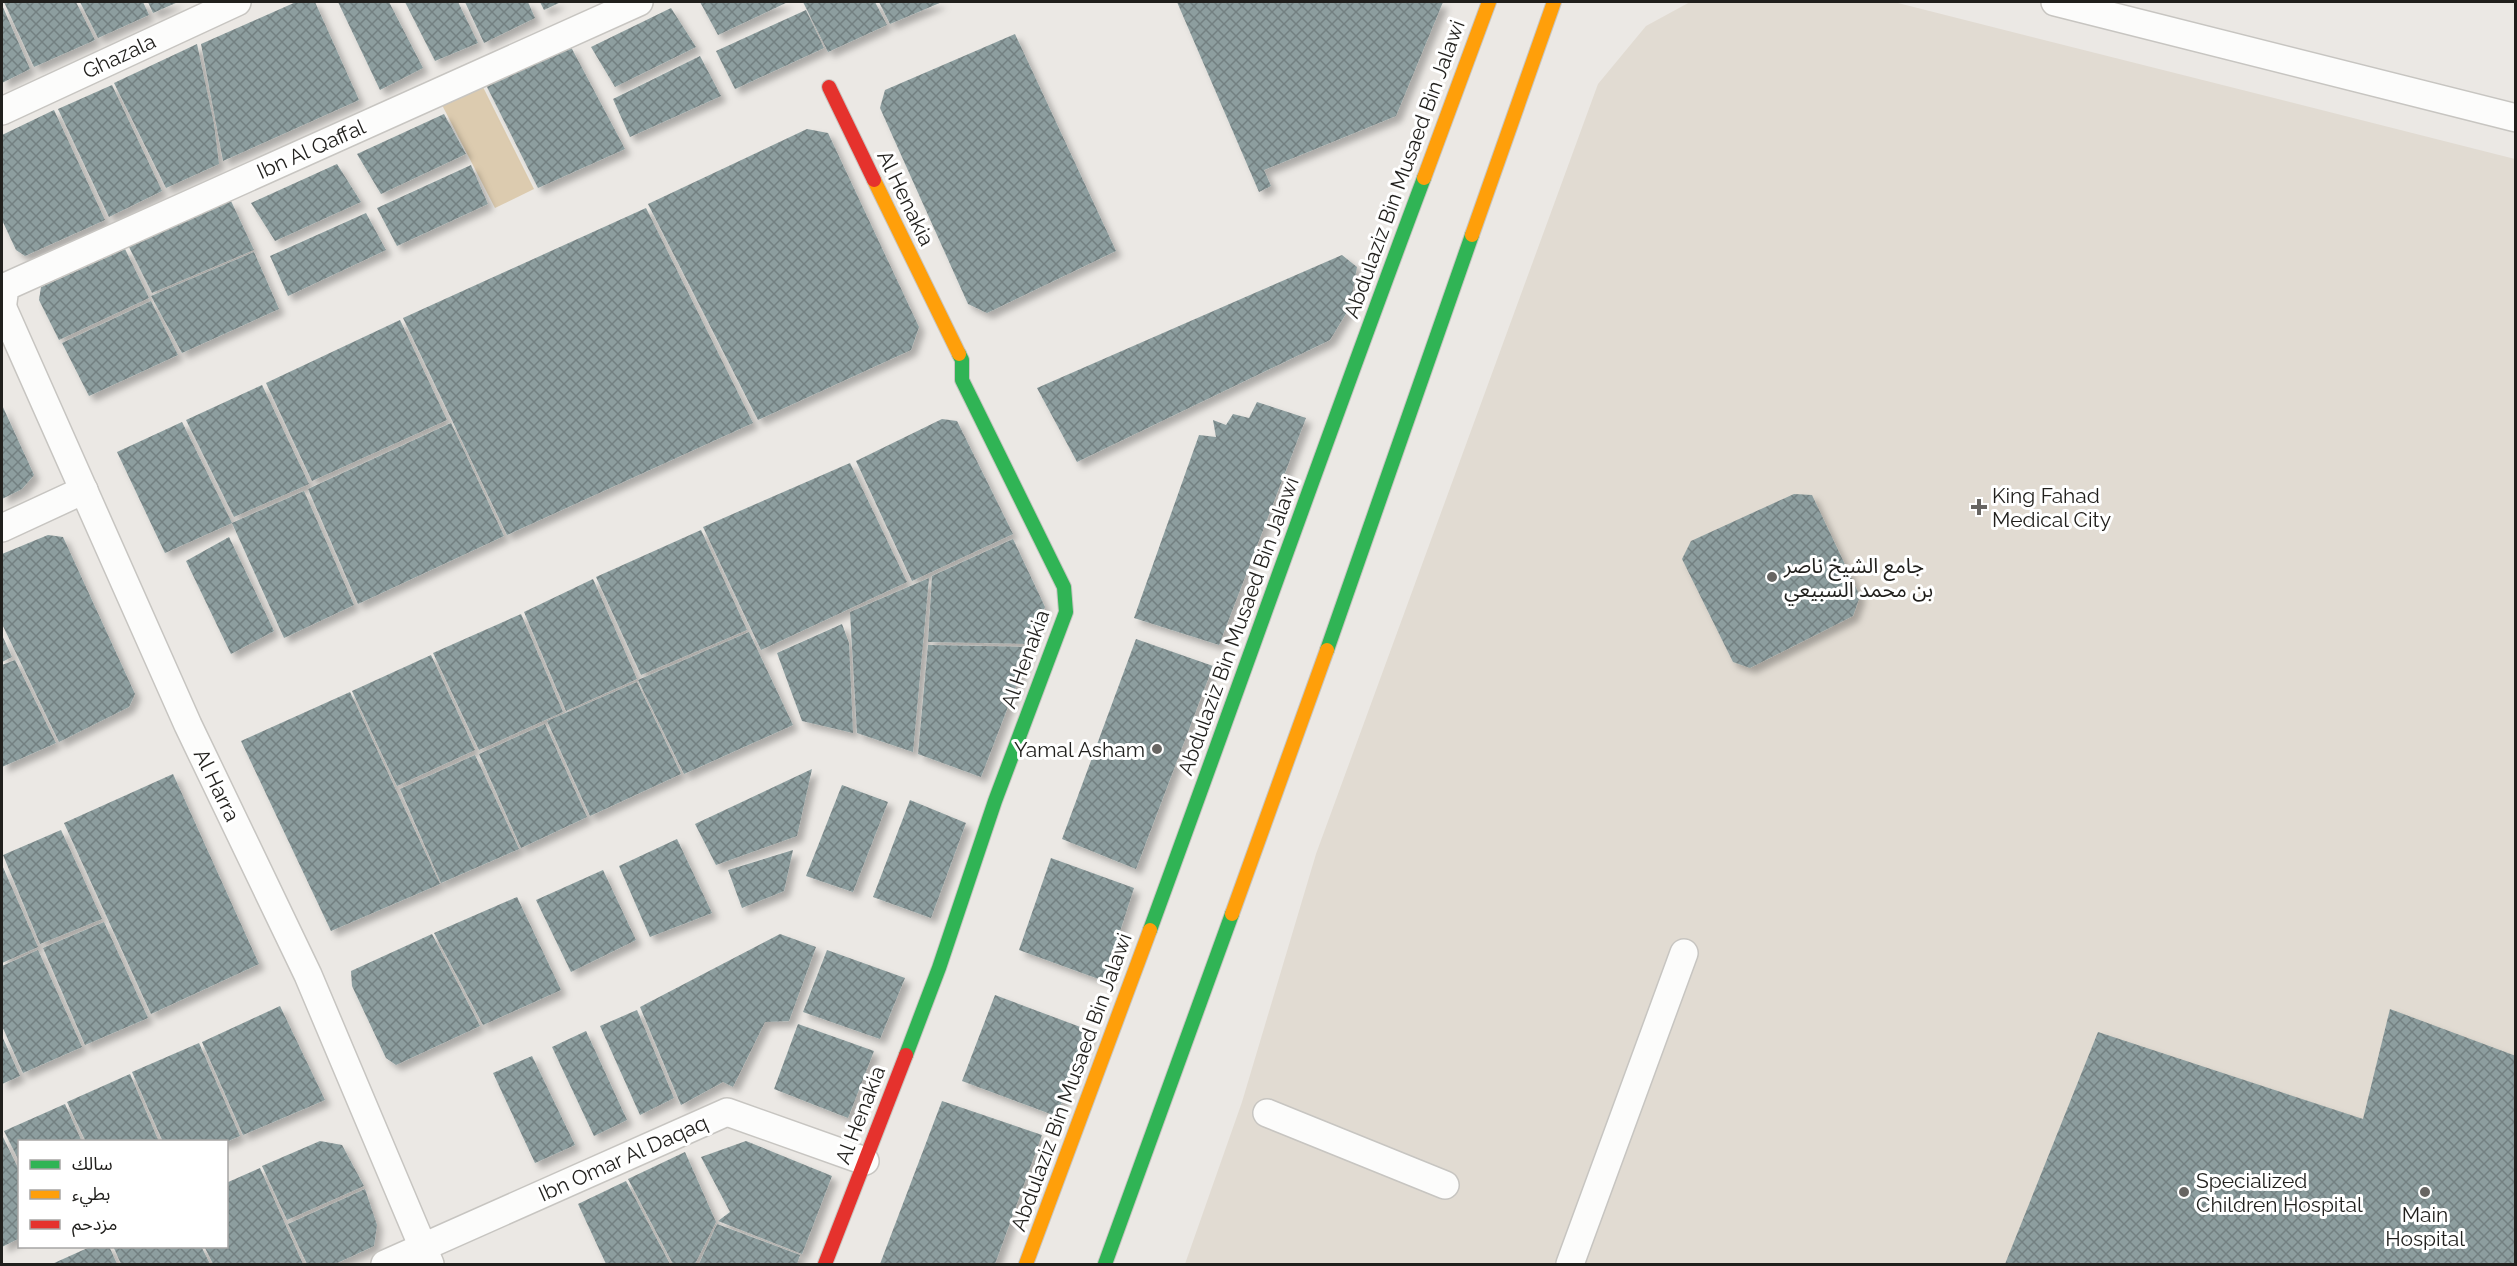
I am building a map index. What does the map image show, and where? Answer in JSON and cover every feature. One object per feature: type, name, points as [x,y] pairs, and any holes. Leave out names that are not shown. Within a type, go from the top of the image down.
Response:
[{"type":"main road","name":"Abdulaziz Bin Musaed Bin Jalawi","points":[[1026,1264],[1242,680],[1330,428],[1489,2]]},
{"type":"main road","points":[[1105,1264],[1288,761],[1554,2]]},
{"type":"main road","name":"Al Henakia","points":[[825,1264],[939,968],[994,801],[1066,612],[1064,587],[962,380],[962,360],[829,87]]},
{"type":"street","name":"Ghazala","points":[[2,111],[237,2]]},
{"type":"street","name":"Ibn Al Qaffal","points":[[2,308],[5,287],[639,2]]},
{"type":"street","points":[[2055,2],[2120,10],[2516,118]]},
{"type":"street","name":"Al Harra","points":[[2,308],[188,725],[308,975],[426,1256]]},
{"type":"street","points":[[2,528],[84,490]]},
{"type":"street","points":[[1570,1264],[1684,952]]},
{"type":"street","name":"Ibn Omar Al Daqaq","points":[[386,1264],[426,1256],[727,1112],[865,1161]]},
{"type":"street","points":[[1267,1113],[1445,1185]]},
{"type":"shaded area","name":"King Fahad Medical City","points":[[1690,2],[1894,2],[2515,159],[2515,1264],[1185,1264],[1242,1102],[1316,854],[1598,84],[1646,26]]},
{"type":"shaded area","points":[[483,87],[534,189],[495,208],[442,105]]},
{"type":"building","points":[[4,2],[76,2],[95,40],[34,67]]},
{"type":"building","points":[[80,2],[143,2],[149,15],[98,38]]},
{"type":"building","points":[[148,2],[178,2],[153,13]]},
{"type":"building","points":[[296,2],[315,2],[359,100],[223,161],[201,44]]},
{"type":"building","points":[[338,2],[389,2],[423,68],[380,90]]},
{"type":"building","points":[[405,2],[458,2],[478,43],[435,61]]},
{"type":"building","points":[[465,2],[528,2],[535,18],[484,43]]},
{"type":"building","points":[[540,2],[561,2],[544,10]]},
{"type":"building","points":[[700,2],[788,2],[718,35]]},
{"type":"building","points":[[803,2],[875,2],[887,25],[828,52]]},
{"type":"building","points":[[879,2],[942,2],[890,24]]},
{"type":"building","points":[[1177,2],[1443,2],[1396,116],[1264,170],[1271,186],[1259,192]]},
{"type":"building","points":[[2,5],[30,69],[2,83]]},
{"type":"building","points":[[671,8],[696,47],[615,87],[591,47]]},
{"type":"building","points":[[806,10],[824,48],[735,89],[716,51]]},
{"type":"building","points":[[1015,34],[1116,251],[987,313],[968,304],[880,108],[885,90]]},
{"type":"building","points":[[197,44],[214,124],[219,164],[166,188],[114,83]]},
{"type":"building","points":[[571,47],[625,149],[538,188],[486,85]]},
{"type":"building","points":[[700,56],[721,96],[630,137],[613,99]]},
{"type":"building","points":[[112,85],[162,191],[109,217],[58,109]]},
{"type":"building","points":[[54,110],[105,220],[25,256],[16,250],[2,220],[2,135]]},
{"type":"building","points":[[444,114],[466,154],[381,194],[357,154]]},
{"type":"building","points":[[807,129],[828,133],[919,327],[911,350],[758,420],[648,204]]},
{"type":"building","points":[[337,164],[361,202],[275,241],[251,203]]},
{"type":"building","points":[[471,165],[488,204],[397,246],[377,208]]},
{"type":"building","points":[[231,201],[254,250],[152,293],[129,247]]},
{"type":"building","points":[[646,208],[753,423],[507,535],[403,318]]},
{"type":"building","points":[[366,213],[386,250],[288,296],[270,256]]},
{"type":"building","points":[[125,249],[149,298],[59,340],[39,300],[41,287]]},
{"type":"building","points":[[254,252],[279,309],[182,353],[151,296]]},
{"type":"building","points":[[1342,255],[1357,267],[1350,307],[1330,340],[1077,462],[1037,388]]},
{"type":"building","points":[[151,301],[178,355],[89,396],[62,343]]},
{"type":"building","points":[[400,320],[447,420],[312,481],[266,383]]},
{"type":"building","points":[[262,385],[309,484],[234,517],[186,420]]},
{"type":"building","points":[[1257,402],[1306,418],[1219,645],[1134,618],[1199,435],[1216,437],[1213,420],[1226,425],[1233,414],[1249,418]]},
{"type":"building","points":[[2,405],[34,475],[22,489],[2,499]]},
{"type":"building","points":[[942,419],[957,421],[1013,534],[912,581],[856,461]]},
{"type":"building","points":[[182,422],[232,523],[165,553],[117,452]]},
{"type":"building","points":[[451,423],[504,536],[358,604],[308,489]]},
{"type":"building","points":[[850,463],[907,582],[761,650],[703,527]]},
{"type":"building","points":[[304,491],[354,605],[284,638],[232,523]]},
{"type":"building","name":"جامع الشيخ ناصر بن محمد السبيعي","points":[[1794,494],[1812,495],[1860,596],[1853,616],[1750,668],[1733,662],[1682,559],[1691,541]]},
{"type":"building","points":[[701,530],[747,630],[641,675],[596,577]]},
{"type":"building","points":[[48,535],[63,537],[135,694],[129,707],[59,742],[2,624],[2,554]]},
{"type":"building","points":[[229,537],[274,631],[231,654],[186,561]]},
{"type":"building","points":[[1013,539],[1045,607],[1030,644],[928,642],[932,576]]},
{"type":"building","points":[[929,578],[913,752],[857,733],[850,612]]},
{"type":"building","points":[[593,579],[637,679],[566,711],[524,612]]},
{"type":"building","points":[[521,614],[563,712],[479,750],[433,653]]},
{"type":"building","points":[[842,624],[849,643],[853,733],[802,721],[777,653]]},
{"type":"building","points":[[749,632],[793,725],[684,774],[638,680]]},
{"type":"building","points":[[2,635],[12,657],[2,662]]},
{"type":"building","points":[[1136,639],[1213,666],[1136,869],[1062,839]]},
{"type":"building","points":[[928,645],[1031,647],[981,777],[918,754]]},
{"type":"building","points":[[431,655],[475,750],[397,786],[352,691]]},
{"type":"building","points":[[15,660],[56,743],[2,767],[2,665]]},
{"type":"building","points":[[637,682],[681,774],[590,816],[547,721]]},
{"type":"building","points":[[350,692],[440,884],[331,931],[241,741]]},
{"type":"building","points":[[545,724],[587,817],[521,848],[479,754]]},
{"type":"building","points":[[475,755],[519,849],[441,883],[400,789]]},
{"type":"building","points":[[812,769],[797,836],[716,865],[695,824]]},
{"type":"building","points":[[173,774],[259,964],[151,1014],[64,823]]},
{"type":"building","points":[[842,785],[888,802],[853,892],[806,876]]},
{"type":"building","points":[[910,800],[966,823],[931,918],[873,897]]},
{"type":"building","points":[[61,830],[102,919],[40,944],[3,855]]},
{"type":"building","points":[[677,839],[712,913],[650,937],[619,866]]},
{"type":"building","points":[[793,850],[784,891],[742,908],[728,870]]},
{"type":"building","points":[[1051,858],[1134,888],[1104,981],[1019,950]]},
{"type":"building","points":[[2,865],[38,947],[2,963]]},
{"type":"building","points":[[603,870],[636,940],[571,972],[536,900]]},
{"type":"building","points":[[517,897],[561,990],[483,1025],[434,933]]},
{"type":"building","points":[[104,922],[148,1018],[85,1045],[43,948]]},
{"type":"building","points":[[432,934],[480,1026],[396,1065],[386,1058],[352,986],[351,971]]},
{"type":"building","points":[[780,934],[816,947],[789,1021],[765,1022],[733,1087],[723,1082],[681,1105],[640,1007]]},
{"type":"building","points":[[38,950],[82,1047],[23,1073],[2,1026],[2,966]]},
{"type":"building","points":[[827,950],[905,978],[880,1039],[803,1012]]},
{"type":"building","points":[[995,995],[1091,1031],[1056,1116],[962,1081]]},
{"type":"building","points":[[280,1006],[325,1100],[243,1135],[202,1042]]},
{"type":"building","points":[[2390,1009],[2516,1056],[2516,1264],[2005,1264],[2098,1032],[2363,1119]]},
{"type":"building","points":[[637,1010],[674,1098],[640,1115],[600,1026]]},
{"type":"building","points":[[798,1024],[874,1051],[848,1118],[774,1089]]},
{"type":"building","points":[[586,1031],[627,1120],[594,1136],[552,1047]]},
{"type":"building","points":[[2,1036],[20,1076],[2,1084]]},
{"type":"building","points":[[199,1043],[240,1136],[228,1141],[162,1140],[132,1072]]},
{"type":"building","points":[[532,1056],[575,1145],[535,1163],[493,1073]]},
{"type":"building","points":[[130,1074],[158,1140],[85,1140],[67,1102]]},
{"type":"building","points":[[942,1101],[1042,1135],[995,1264],[880,1264]]},
{"type":"building","points":[[65,1104],[81,1140],[18,1140],[18,1159],[4,1131]]},
{"type":"building","points":[[2,1135],[18,1168],[18,1239],[2,1247]]},
{"type":"building","points":[[320,1141],[342,1145],[364,1186],[287,1220],[262,1166]]},
{"type":"building","points":[[746,1141],[832,1176],[802,1254],[718,1221],[730,1212],[701,1157]]},
{"type":"building","points":[[685,1152],[716,1222],[695,1264],[673,1264],[628,1179]]},
{"type":"building","points":[[260,1168],[303,1264],[213,1264],[205,1248],[228,1248],[228,1182]]},
{"type":"building","points":[[626,1181],[670,1264],[606,1264],[578,1204]]},
{"type":"building","points":[[365,1189],[377,1225],[374,1246],[335,1264],[307,1264],[288,1224]]},
{"type":"building","points":[[717,1224],[800,1255],[797,1264],[699,1264]]},
{"type":"building","points":[[88,1248],[110,1248],[117,1264],[52,1264]]},
{"type":"building","points":[[114,1248],[202,1248],[210,1264],[121,1264]]},
{"type":"traffic: fast","points":[[1150,930],[1424,178]]},
{"type":"traffic: fast","points":[[1327,650],[1472,235]]},
{"type":"traffic: fast","points":[[906,1055],[939,968],[995,801],[1066,612],[1064,587],[962,380],[962,360],[959,354]]},
{"type":"traffic: fast","points":[[1105,1264],[1232,914]]},
{"type":"traffic: slow","points":[[1424,178],[1489,2]]},
{"type":"traffic: slow","points":[[1472,235],[1554,2]]},
{"type":"traffic: slow","points":[[874,180],[959,354]]},
{"type":"traffic: slow","points":[[1232,914],[1327,650]]},
{"type":"traffic: slow","points":[[1026,1264],[1150,930]]},
{"type":"traffic: jam","points":[[829,87],[874,180]]},
{"type":"traffic: jam","points":[[825,1264],[906,1055]]},
{"type":"place","name":"King Fahad Medical City","points":[[1979,507]]},
{"type":"place","name":"جامع الشيخ ناصر بن محمد السبيعي","points":[[1772,577]]},
{"type":"place","name":"Yamal Asham","points":[[1157,749]]},
{"type":"place","name":"Specialized Children Hospital","points":[[2184,1192]]},
{"type":"place","name":"Main Hospital","points":[[2425,1192]]}]
